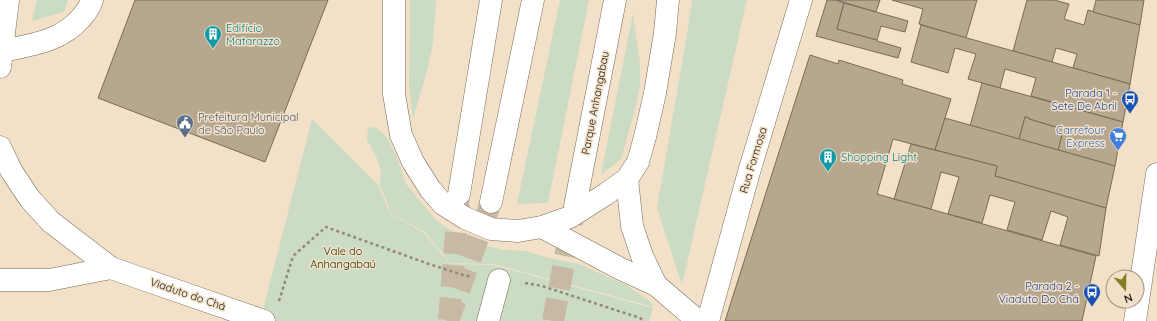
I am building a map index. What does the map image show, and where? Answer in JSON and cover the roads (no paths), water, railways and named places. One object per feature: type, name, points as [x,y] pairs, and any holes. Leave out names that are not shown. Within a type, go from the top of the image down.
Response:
[{"type":"main road","points":[[8,0],[1,59],[37,44],[59,37],[75,25],[90,7],[92,0]]},
{"type":"main road","points":[[394,0],[394,94],[401,135],[413,162],[430,189],[443,204],[465,218],[491,229],[518,231],[542,227],[570,217],[627,179],[638,162],[645,137],[655,93],[665,33],[668,0]]},
{"type":"main road","points":[[491,202],[533,0]]},
{"type":"main road","name":"Parque Anhangabau","points":[[575,206],[615,0]]},
{"type":"main road","name":"Rua Formosa","points":[[708,321],[749,172],[801,0]]},
{"type":"main road","points":[[459,194],[488,4]]},
{"type":"main road","name":"Viaduto do Chá","points":[[0,147],[12,172],[30,199],[51,222],[114,269],[270,315]]},
{"type":"main road","points":[[1135,321],[1157,174]]},
{"type":"main road","points":[[627,179],[632,226],[642,256],[656,285]]},
{"type":"main road","points":[[542,227],[621,270],[656,285],[698,321]]},
{"type":"main road","name":"Viaduto do Chá","points":[[0,280],[49,280],[114,269]]},
{"type":"main road","points":[[488,321],[499,280]]},
{"type":"tunnel","points":[[449,320],[459,195]]},
{"type":"tunnel","points":[[448,321],[491,202]]},
{"type":"tunnel","points":[[553,321],[575,206]]},
{"type":"place","name":"Edifício Matarazzo","points":[[213,49]]},
{"type":"place","name":"Parada 1 - Sete De Abril","points":[[1130,114]]},
{"type":"place","name":"Prefeitura Municipal de São Paulo","points":[[185,138]]},
{"type":"place","name":"Carrefour Express","points":[[1118,151]]},
{"type":"place","name":"Shopping Light","points":[[828,172]]},
{"type":"place","name":"Parada 2 - Viaduto Do Chá","points":[[1092,307]]},
{"type":"park label","name":"Vale do Anhangabaú","points":[[343,257]]}]
